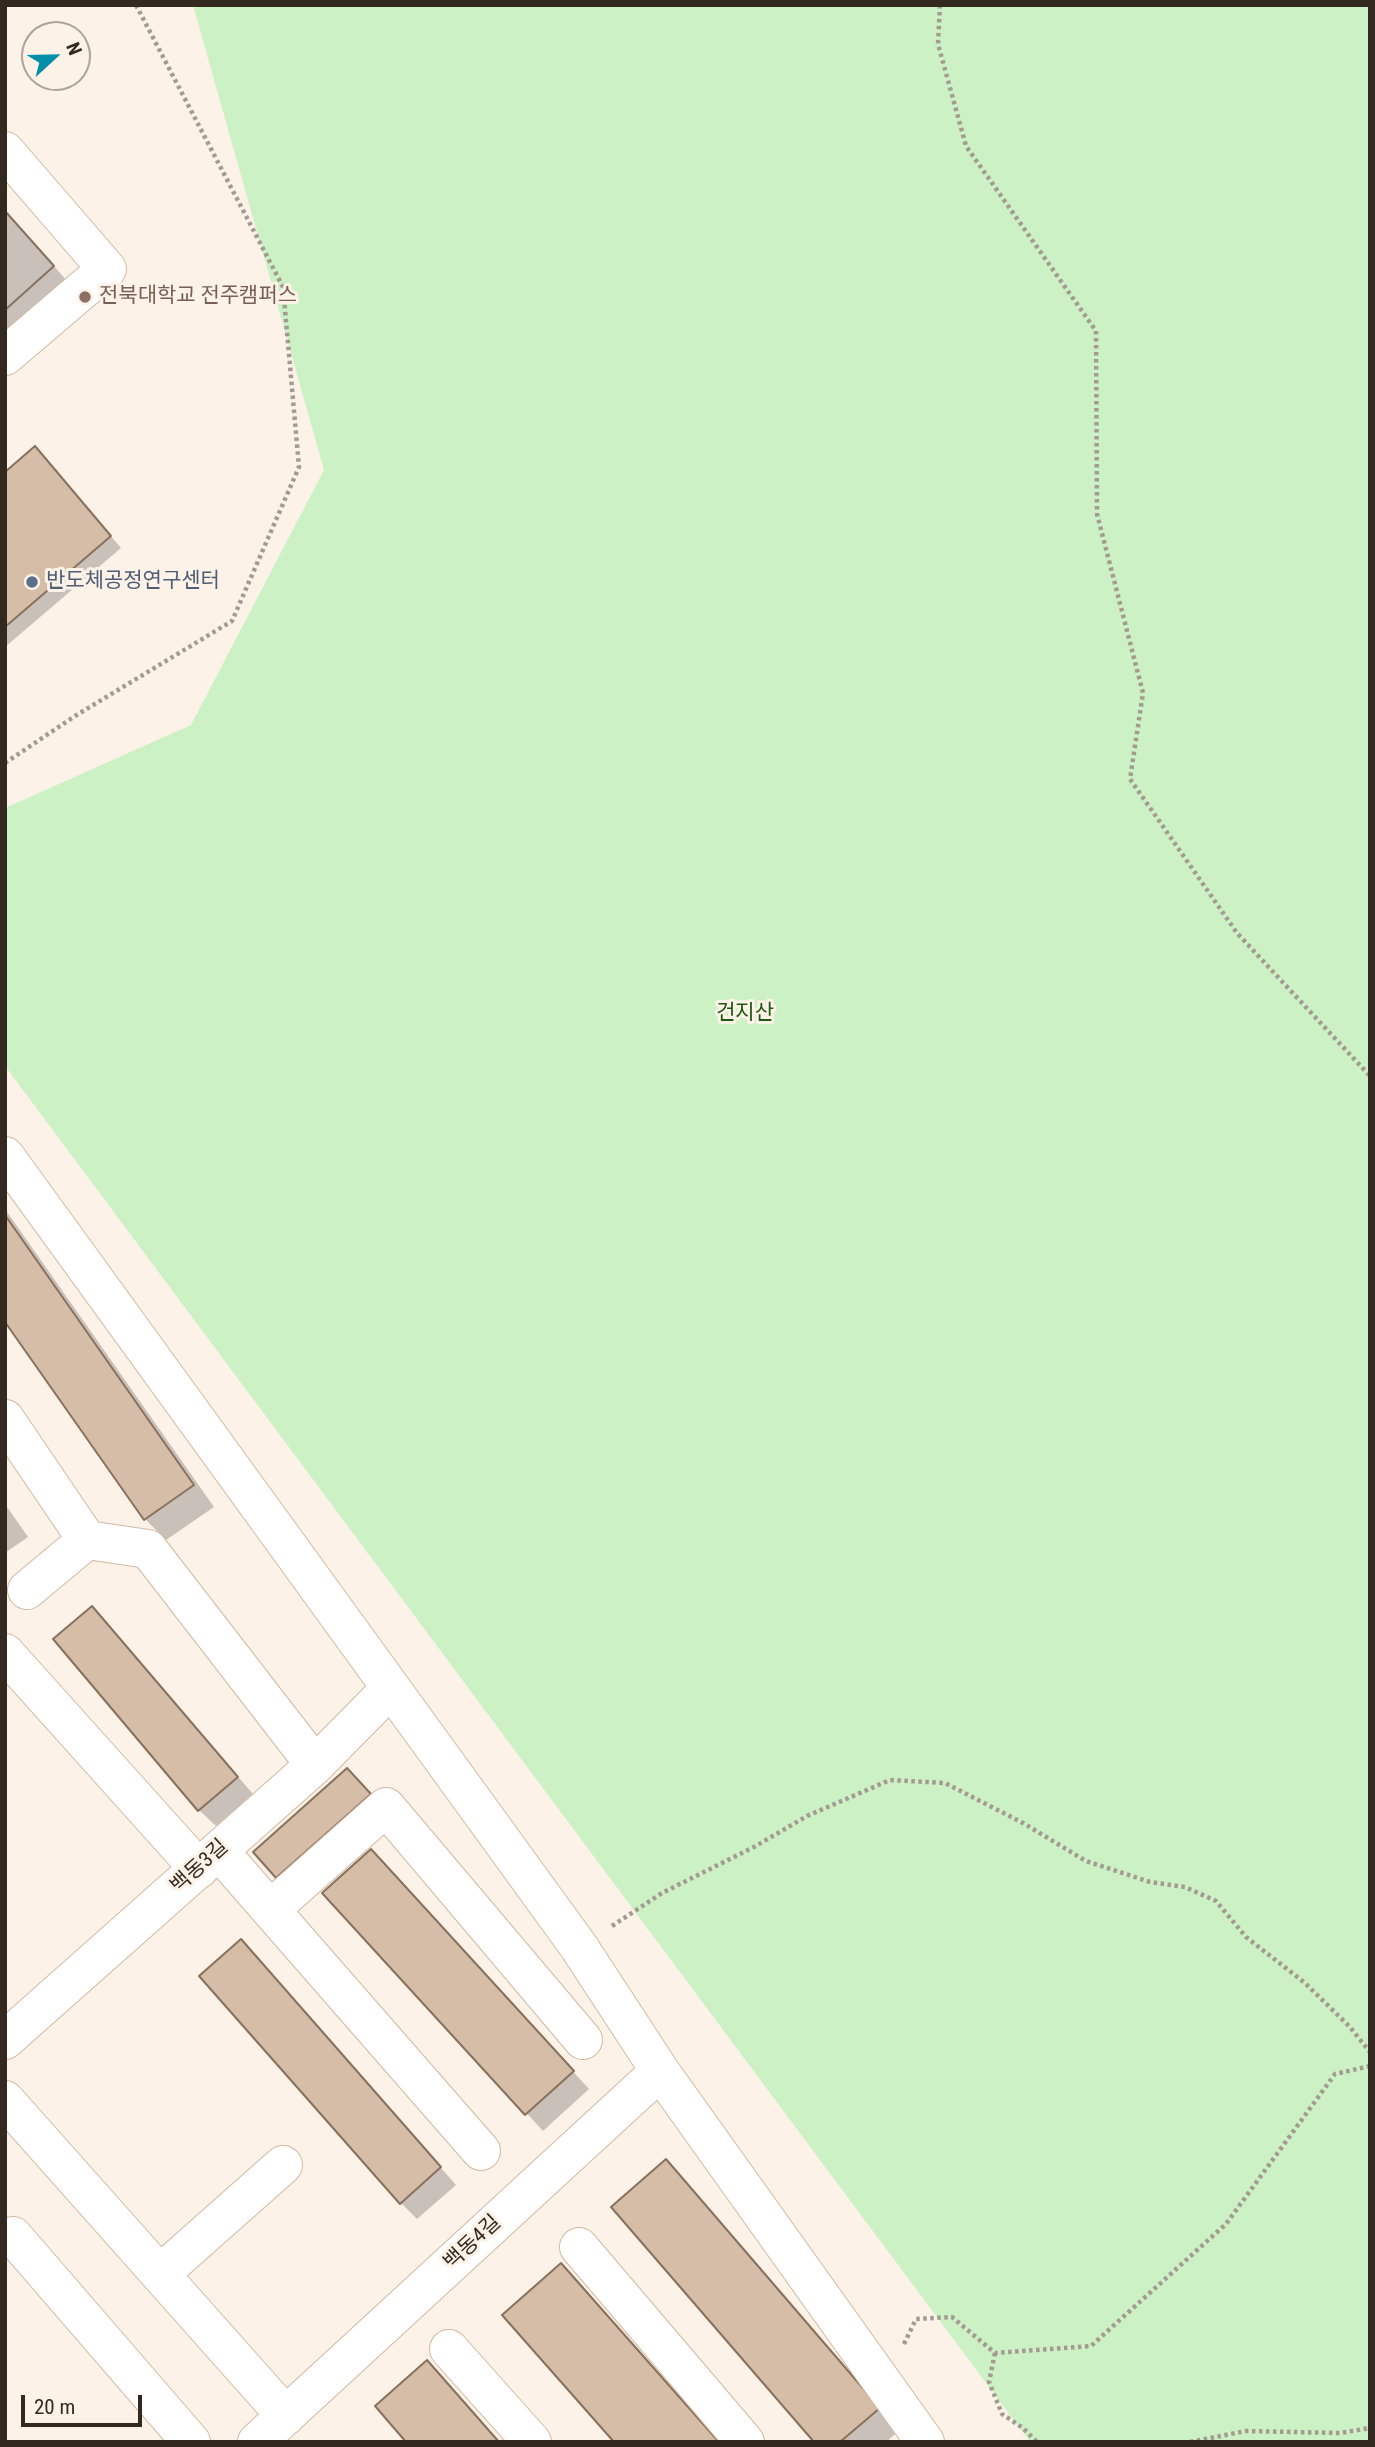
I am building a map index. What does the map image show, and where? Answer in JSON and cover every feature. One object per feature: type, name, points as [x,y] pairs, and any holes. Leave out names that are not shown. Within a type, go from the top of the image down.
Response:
[{"type":"street","points":[[5,151],[107,269],[5,356]]},
{"type":"street","points":[[5,1156],[579,1947],[660,2071],[925,2442]]},
{"type":"street","points":[[5,1419],[87,1541]]},
{"type":"street","points":[[27,1590],[87,1541],[148,1549],[315,1765]]},
{"type":"street","points":[[5,1653],[209,1860],[271,1909],[481,2151]]},
{"type":"street","name":"백동3길","points":[[5,2040],[315,1765],[390,1689]]},
{"type":"street","points":[[271,1909],[386,1807],[583,2040]]},
{"type":"street","name":"백동4길","points":[[257,2442],[660,2071]]},
{"type":"street","points":[[5,2100],[286,2416]]},
{"type":"street","points":[[160,2274],[283,2165]]},
{"type":"street","points":[[13,2236],[191,2442]]},
{"type":"street","points":[[579,2247],[745,2442]]},
{"type":"street","points":[[449,2349],[532,2442]]},
{"type":"path","points":[[5,763],[75,716],[232,621],[299,467],[283,287],[136,5]]},
{"type":"path","points":[[940,5],[938,44],[966,146],[1096,331],[1097,514],[1143,693],[1130,779],[1237,933],[1370,1076]]},
{"type":"path","points":[[579,1947],[662,1893],[754,1847],[807,1816],[890,1780],[945,1783],[1086,1861],[1150,1882],[1185,1888],[1216,1901],[1246,1937],[1305,1983],[1349,2026],[1370,2052]]},
{"type":"path","points":[[885,2383],[916,2319],[952,2317],[995,2353],[1091,2346],[1226,2224],[1335,2074],[1370,2066]]},
{"type":"path","points":[[995,2353],[989,2382],[1002,2414],[1023,2428],[1037,2442]]},
{"type":"path","points":[[1190,2442],[1246,2431],[1340,2433],[1370,2427]]},
{"type":"green space","name":"건지산","points":[[193,5],[1370,5],[1370,2442],[1030,2442],[5,1066],[5,808],[191,725],[324,470]]},
{"type":"building","points":[[5,211],[54,266],[5,310]]},
{"type":"building","points":[[5,211],[54,266],[5,310]]},
{"type":"building","name":"반도체공정연구센터","points":[[35,446],[111,536],[5,627],[5,472]]},
{"type":"building","points":[[5,1215],[194,1485],[144,1520],[5,1322]]},
{"type":"building","points":[[92,1606],[238,1777],[198,1811],[53,1639]]},
{"type":"building","points":[[347,1768],[371,1794],[276,1878],[253,1852]]},
{"type":"building","points":[[371,1849],[574,2071],[525,2115],[322,1893]]},
{"type":"building","points":[[241,1939],[441,2167],[400,2204],[199,1976]]},
{"type":"building","points":[[666,2159],[880,2408],[840,2442],[814,2442],[611,2207]]},
{"type":"building","points":[[561,2263],[719,2442],[614,2442],[502,2315]]},
{"type":"building","points":[[427,2360],[499,2442],[406,2442],[375,2406]]},
{"type":"place","name":"전북대학교 전주캠퍼스","points":[[85,297]]},
{"type":"place","name":"반도체공정연구센터","points":[[32,582]]}]
